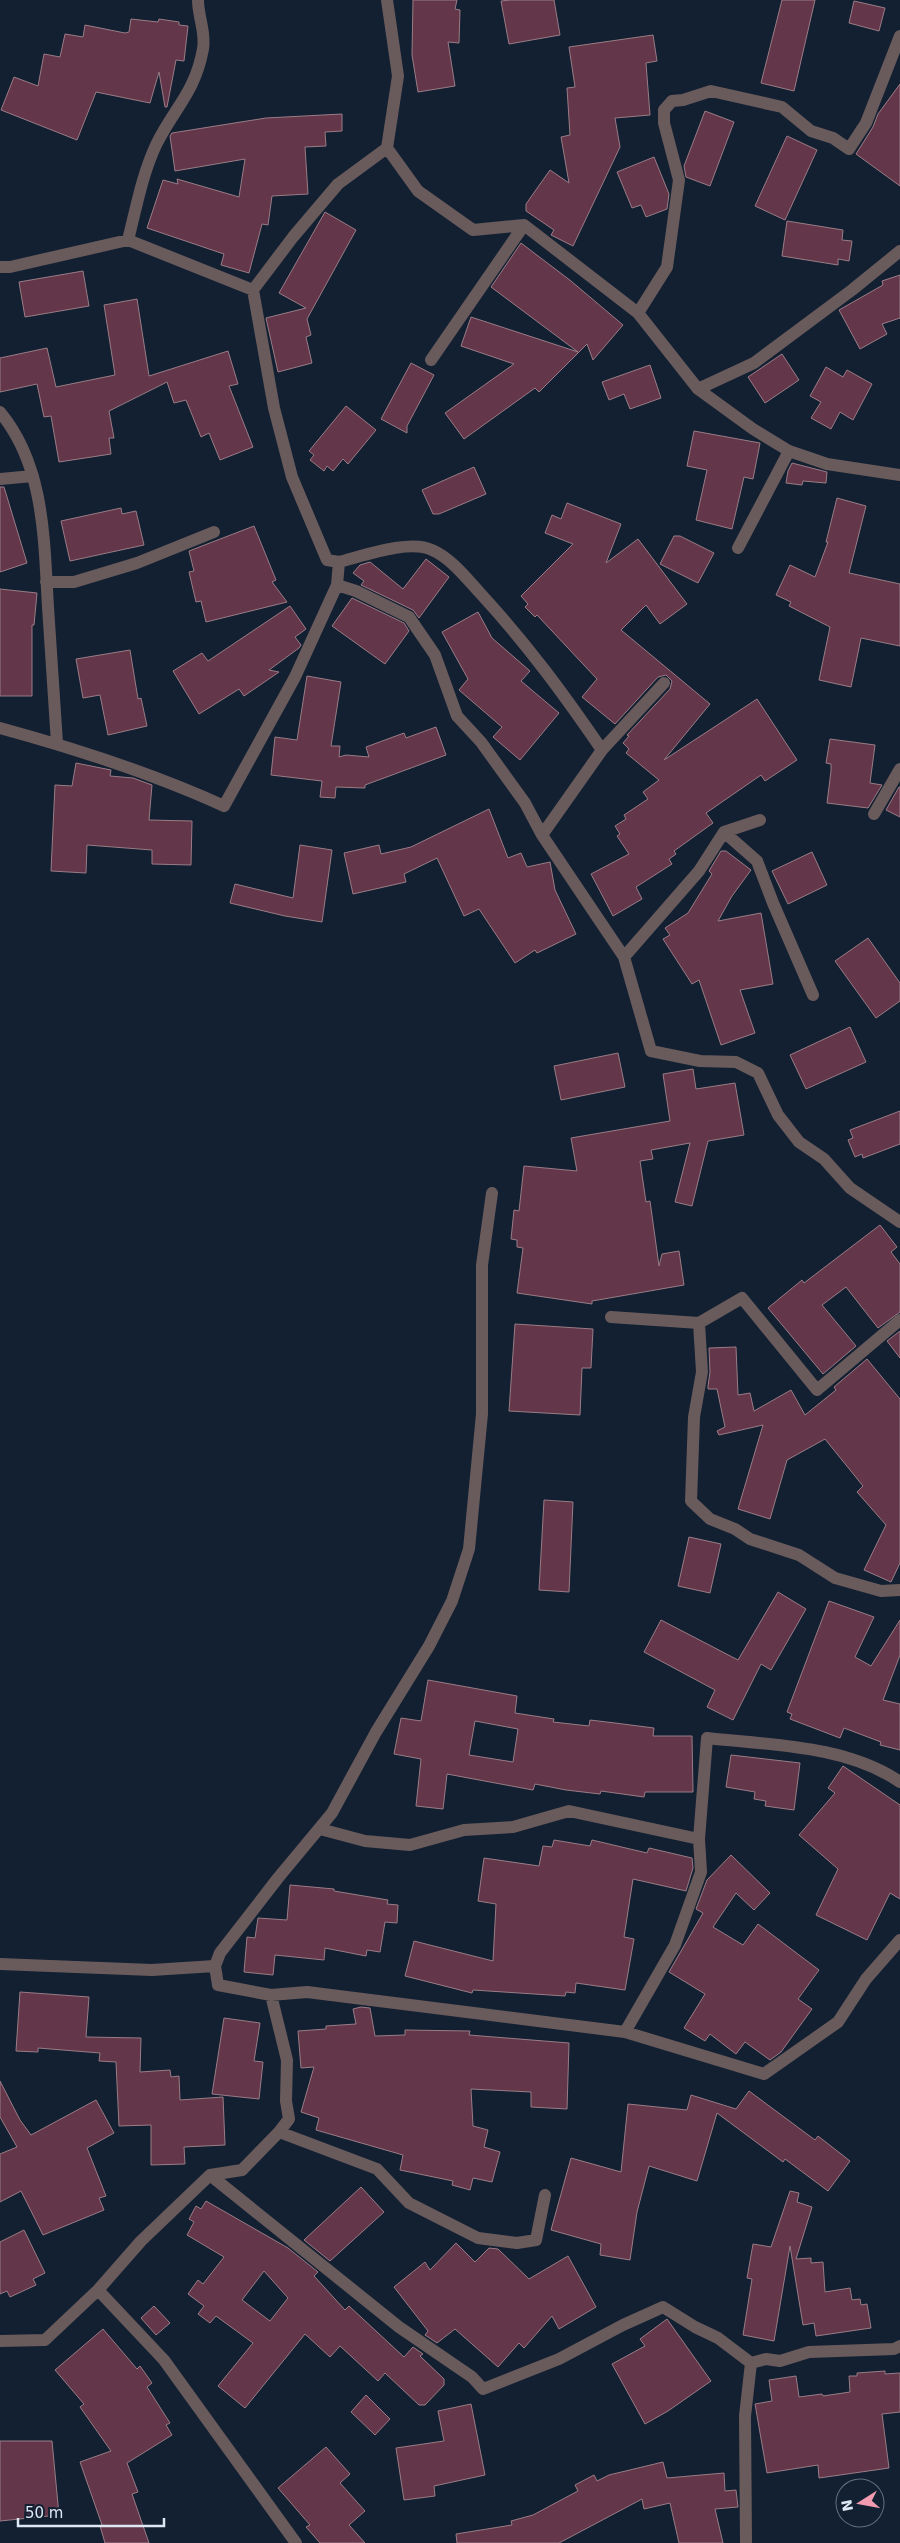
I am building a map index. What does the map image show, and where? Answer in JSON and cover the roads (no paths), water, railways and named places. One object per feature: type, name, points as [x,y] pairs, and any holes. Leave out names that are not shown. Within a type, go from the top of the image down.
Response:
[{"type":"street","points":[[128,240],[143,182],[157,145],[196,78],[203,47],[203,31],[198,0]]},
{"type":"street","points":[[387,0],[398,76],[387,148],[418,191],[473,230],[524,224],[638,313],[698,389],[790,451],[827,464],[900,475]]},
{"type":"street","points":[[638,313],[667,267],[679,180],[664,123],[664,110],[672,100],[683,100],[711,91],[782,106],[811,131],[833,138],[849,149],[866,122],[900,36]]},
{"type":"street","points":[[387,148],[338,184],[293,237],[253,290],[274,408],[292,477],[327,560],[340,562],[394,546],[432,549],[468,580],[512,627],[541,663],[602,750]]},
{"type":"street","points":[[431,360],[524,224]]},
{"type":"street","points":[[0,266],[10,267],[128,240],[253,290]]},
{"type":"street","points":[[698,389],[754,363],[852,290],[900,251]]},
{"type":"street","points":[[0,412],[12,426],[33,476],[44,526],[57,743]]},
{"type":"street","points":[[738,548],[790,451]]},
{"type":"street","points":[[0,479],[33,476]]},
{"type":"street","points":[[46,582],[74,582],[137,563],[214,532]]},
{"type":"street","points":[[0,728],[57,743],[167,780],[224,806],[295,678],[337,585],[340,562]]},
{"type":"street","points":[[337,585],[356,591],[409,617],[435,655],[457,716],[481,742],[525,803],[542,835],[624,957],[651,1051],[700,1061],[736,1062],[758,1073],[778,1115],[799,1142],[824,1159],[850,1188],[900,1222]]},
{"type":"street","points":[[542,835],[602,750],[664,683]]},
{"type":"street","points":[[874,814],[900,769]]},
{"type":"street","points":[[624,957],[699,871],[724,832],[760,820]]},
{"type":"street","points":[[724,832],[758,861],[773,903],[813,995]]},
{"type":"street","points":[[492,1192],[482,1265],[482,1414],[469,1549],[452,1600],[429,1646],[376,1732],[332,1813],[278,1878],[220,1953],[215,1966],[218,1986],[271,1995],[307,1992],[625,2032],[764,2074],[838,2022],[866,1980],[900,1940]]},
{"type":"street","points":[[611,1317],[699,1323],[742,1298],[817,1390],[900,1320]]},
{"type":"street","points":[[699,1323],[702,1372],[694,1417],[691,1501],[710,1519],[735,1529],[750,1539],[799,1555],[835,1578],[882,1591],[900,1590]]},
{"type":"street","points":[[625,2032],[675,1945],[701,1872],[699,1839],[706,1738],[815,1750],[882,1769],[900,1782]]},
{"type":"street","points":[[320,1829],[365,1841],[410,1845],[464,1830],[513,1827],[569,1811],[699,1839]]},
{"type":"street","points":[[0,1964],[152,1970],[215,1966]]},
{"type":"street","points":[[0,2341],[45,2340],[98,2290],[141,2241],[210,2175],[242,2170],[279,2132],[289,2119],[286,2101],[287,2060],[271,1995]]},
{"type":"street","points":[[279,2132],[377,2169],[409,2203],[478,2238],[517,2242],[536,2240],[544,2195]]},
{"type":"street","points":[[210,2175],[399,2327],[472,2377],[483,2390],[559,2359],[622,2325],[663,2308],[695,2328],[718,2338],[751,2363]]},
{"type":"street","points":[[98,2290],[164,2360],[296,2543]]},
{"type":"street","points":[[751,2363],[766,2359],[780,2361],[809,2352],[894,2349],[900,2346]]},
{"type":"street","points":[[746,2543],[745,2416],[751,2363]]}]
